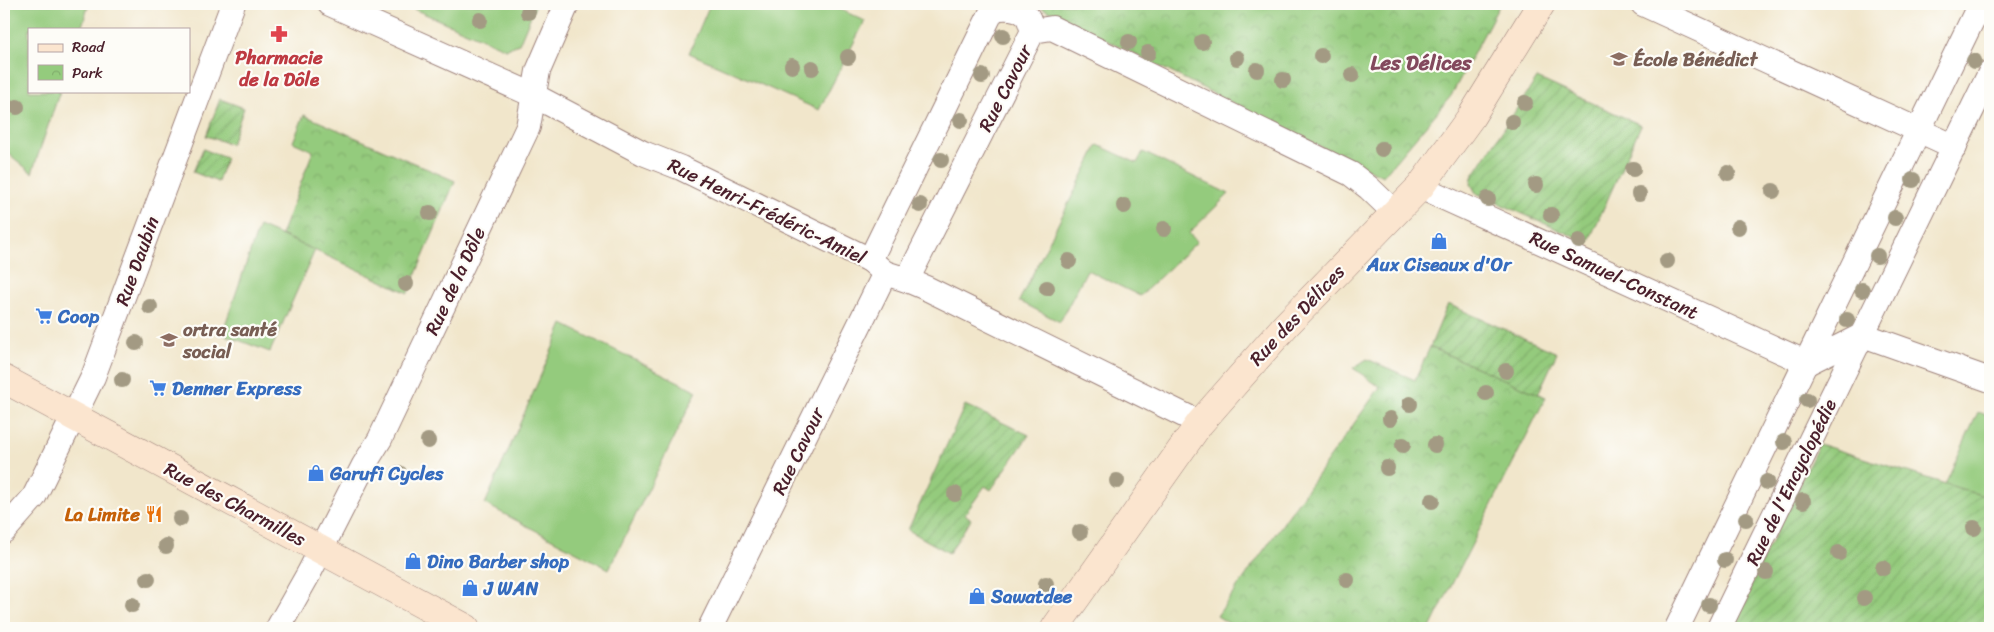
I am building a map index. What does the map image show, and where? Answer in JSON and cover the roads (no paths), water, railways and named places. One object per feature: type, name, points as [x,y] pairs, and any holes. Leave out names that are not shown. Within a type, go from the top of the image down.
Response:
[{"type":"street","name":"Rue Daubin","points":[[4,531],[34,497],[93,377],[233,4]]},
{"type":"street","name":"Rue Henri-Frédéric-Amiel","points":[[330,4],[533,95],[644,152],[690,172],[877,266],[1200,423]]},
{"type":"street","name":"Rue de la Dôle","points":[[278,628],[321,550],[364,465],[380,439],[528,127],[538,71],[568,4]]},
{"type":"street","name":"Rue des Délices","points":[[1055,628],[1200,423],[1286,325],[1420,187],[1471,117],[1541,4]]},
{"type":"street","points":[[1643,4],[1955,147]]},
{"type":"street","name":"Rue de l'Encyclopédie","points":[[1677,628],[1980,4]]},
{"type":"street","name":"Rue Cavour","points":[[710,628],[877,266],[1004,7],[1027,16],[1033,31],[907,280]]},
{"type":"street","points":[[1033,31],[1052,28],[1351,174],[1369,188],[1395,214]]},
{"type":"street","name":"Rue de l'Encyclopédie","points":[[1719,628],[1990,74]]},
{"type":"street","name":"Rue Samuel-Constant","points":[[1420,187],[1807,363]]},
{"type":"street","points":[[1807,363],[1863,335],[1990,380]]},
{"type":"street","name":"Rue des Charmilles","points":[[4,379],[466,628]]},
{"type":"place","name":"Pharmacie de la Dôle","points":[[279,34]]},
{"type":"place","name":"École Bénédict","points":[[1619,59]]},
{"type":"place","name":"Aux Ciseaux d'Or","points":[[1439,241]]},
{"type":"place","name":"Coop","points":[[44,316]]},
{"type":"place","name":"ortra santé social","points":[[169,340]]},
{"type":"place","name":"Denner Express","points":[[158,388]]},
{"type":"place","name":"Garufi Cycles","points":[[316,473]]},
{"type":"place","name":"La Limite","points":[[154,514]]},
{"type":"place","name":"Dino Barber shop","points":[[413,561]]},
{"type":"place","name":"J WAN","points":[[470,588]]},
{"type":"place","name":"Sawatdee","points":[[977,596]]},
{"type":"district","name":"Les Délices","points":[[1421,63]]}]
